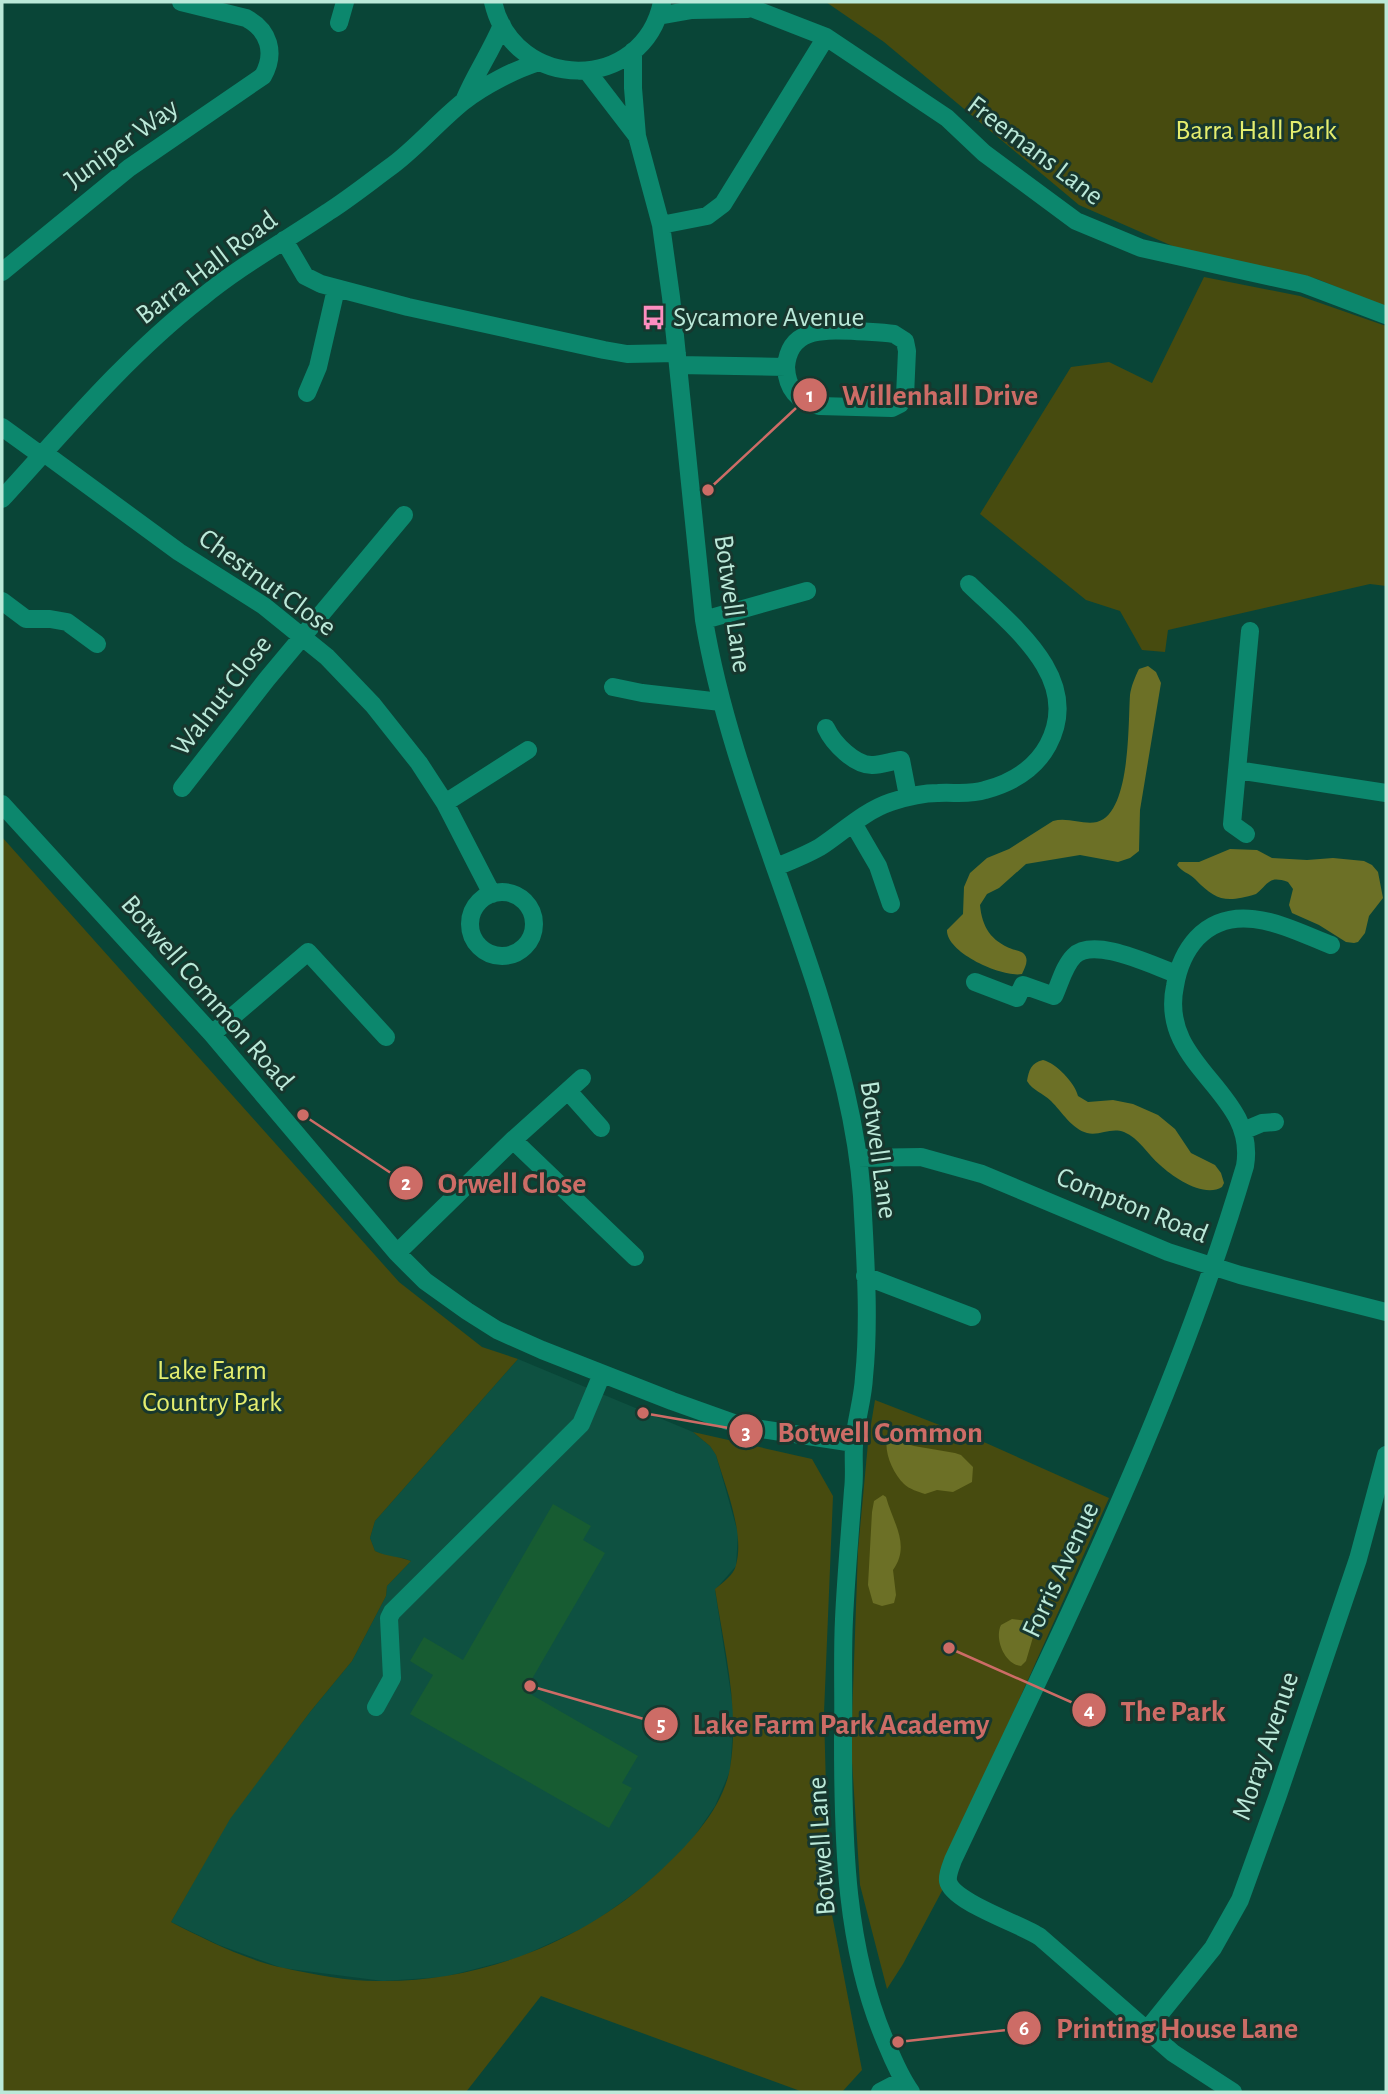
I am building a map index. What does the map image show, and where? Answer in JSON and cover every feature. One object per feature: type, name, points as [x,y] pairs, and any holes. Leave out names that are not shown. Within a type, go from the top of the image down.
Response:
[{"type":"street","name":"Juniper Way","points":[[2,272],[128,168],[257,82],[266,70],[271,58],[267,39],[254,22],[180,2]]},
{"type":"street","points":[[339,23],[345,2]]},
{"type":"street","points":[[494,2],[502,25],[515,44],[539,62],[565,70],[587,71],[608,66],[633,51],[647,36],[660,9]]},
{"type":"street","name":"Freemans Lane","points":[[660,9],[692,10],[743,5],[826,37],[947,118],[984,153],[1076,221],[1141,248],[1304,284],[1386,315]]},
{"type":"street","name":"Barra Hall Road","points":[[464,101],[474,78],[490,55],[502,25]]},
{"type":"street","points":[[661,225],[707,216],[723,204],[826,37]]},
{"type":"street","name":"Botwell Lane","points":[[633,51],[637,136],[661,225],[704,620],[721,702],[839,1060],[858,1158],[865,1276],[864,1378],[854,1443],[854,1488],[844,1656],[843,1763],[847,1860],[856,1944],[864,1978],[879,2025],[907,2086]]},
{"type":"street","name":"Barra Hall Road","points":[[2,499],[106,385],[169,324],[240,268],[331,211],[407,154],[464,101],[526,66],[539,62]]},
{"type":"street","name":"Botwell Lane","points":[[587,71],[637,136]]},
{"type":"street","points":[[284,240],[305,276],[336,289],[496,328],[627,354],[786,367]]},
{"type":"street","points":[[307,393],[318,367],[336,289]]},
{"type":"street","points":[[821,330],[894,334],[902,338],[907,346],[905,396],[900,404],[892,408],[818,406],[807,403],[791,389],[786,367],[789,353],[795,343],[821,330]]},
{"type":"street","name":"Chestnut Close","points":[[2,426],[179,552],[264,606],[303,636],[381,714],[419,763],[445,803],[492,894]]},
{"type":"street","name":"Walnut Close","points":[[182,788],[267,678],[404,515]]},
{"type":"street","points":[[776,867],[816,849],[887,803],[908,796],[982,792],[1023,774],[1040,759],[1055,730],[1058,699],[1053,682],[1044,663],[1025,640],[968,584]]},
{"type":"street","points":[[704,620],[807,591]]},
{"type":"street","points":[[2,601],[26,619],[67,622],[97,644]]},
{"type":"street","points":[[1246,834],[1232,824],[1250,631]]},
{"type":"street","points":[[613,687],[721,702]]},
{"type":"street","points":[[826,727],[831,740],[842,751],[870,766],[901,760],[908,796]]},
{"type":"street","points":[[445,803],[528,750]]},
{"type":"street","points":[[1237,770],[1386,793]]},
{"type":"street","name":"Botwell Common Road","points":[[2,804],[212,1034],[397,1253],[440,1292],[497,1330],[602,1374],[742,1426],[854,1443]]},
{"type":"street","points":[[853,823],[878,866],[891,904]]},
{"type":"street","points":[[1275,1122],[1262,1123],[1243,1131],[1229,1105],[1176,1031],[1172,1006],[1177,974],[1184,957],[1199,936],[1214,925],[1238,919],[1255,918],[1273,922],[1331,945]]},
{"type":"street","points":[[975,982],[1017,998],[1023,985],[1054,996],[1073,957],[1085,949],[1093,948],[1106,949],[1177,974]]},
{"type":"street","points":[[212,1034],[308,952],[386,1037]]},
{"type":"street","points":[[397,1253],[513,1140],[582,1078]]},
{"type":"street","points":[[568,1091],[601,1128]]},
{"type":"street","name":"Forris Avenue","points":[[1147,2030],[1040,1937],[961,1898],[952,1889],[948,1877],[953,1860],[1119,1506],[1175,1367],[1245,1166],[1247,1150],[1243,1131]]},
{"type":"street","points":[[513,1140],[635,1257]]},
{"type":"street","name":"Compton Road","points":[[858,1158],[909,1155],[950,1164],[982,1174],[1156,1247],[1211,1266],[1386,1312]]},
{"type":"street","points":[[865,1276],[972,1317]]},
{"type":"street","points":[[376,1707],[392,1678],[389,1618],[392,1612],[581,1424],[602,1374]]},
{"type":"street","name":"Moray Avenue","points":[[1147,2030],[1207,1956],[1223,1933],[1240,1900],[1358,1559],[1386,1455]]},
{"type":"street","points":[[1147,2030],[1190,2065],[1233,2092]]},
{"type":"street","points":[[880,2092],[907,2086]]},
{"type":"shaded area","points":[[1148,666],[1156,672],[1161,683],[1140,810],[1139,851],[1118,862],[1080,855],[1026,864],[999,888],[987,894],[980,905],[985,926],[993,937],[1025,955],[1026,963],[1022,974],[990,968],[965,955],[949,939],[947,930],[963,914],[964,887],[970,873],[987,858],[1009,849],[1053,821],[1097,822],[1108,815],[1116,802],[1126,766],[1133,682],[1139,669]]},
{"type":"shaded area","points":[[1230,849],[1257,850],[1272,858],[1364,861],[1378,872],[1383,898],[1369,916],[1365,933],[1358,942],[1346,942],[1319,925],[1292,913],[1289,905],[1293,889],[1288,882],[1273,880],[1256,894],[1237,899],[1222,898],[1209,892],[1177,865],[1179,862],[1199,862]]},
{"type":"shaded area","points":[[1043,1060],[1059,1069],[1073,1085],[1078,1096],[1088,1102],[1113,1100],[1133,1104],[1158,1115],[1175,1129],[1191,1153],[1215,1165],[1221,1173],[1224,1183],[1222,1187],[1207,1190],[1181,1181],[1124,1132],[1115,1130],[1092,1134],[1077,1128],[1027,1081],[1031,1067]]},
{"type":"shaded area","points":[[518,1359],[693,1432],[710,1446],[716,1455],[738,1533],[736,1566],[715,1590],[734,1714],[730,1771],[715,1806],[690,1843],[647,1884],[590,1925],[518,1958],[444,1977],[383,1981],[282,1968],[219,1945],[171,1922],[229,1819],[352,1661],[386,1596],[387,1586],[411,1561],[375,1551],[370,1538],[375,1521]]},
{"type":"shaded area","points":[[887,1438],[961,1455],[973,1467],[972,1482],[953,1492],[937,1490],[925,1494],[911,1489],[893,1469],[888,1456]]},
{"type":"shaded area","points":[[883,1495],[886,1497],[901,1543],[898,1561],[893,1570],[896,1595],[894,1603],[882,1606],[873,1603],[868,1585],[872,1512],[874,1501]]},
{"type":"shaded area","points":[[1012,1619],[1028,1621],[1036,1627],[1026,1661],[1021,1666],[1010,1661],[1000,1644],[1001,1625]]},
{"type":"green space","name":"Barra Hall Park","points":[[826,2],[1386,2],[1386,307],[1317,279],[1177,248],[1079,205],[884,42]]},
{"type":"green space","points":[[1204,277],[1300,296],[1386,326],[1386,586],[1370,584],[1168,630],[1165,652],[1142,650],[1120,611],[1086,600],[980,514],[1071,367],[1109,362],[1152,383]]},
{"type":"green space","name":"Lake Farm Country Park","points":[[2,837],[399,1282],[482,1347],[518,1359],[375,1521],[370,1538],[375,1551],[411,1561],[387,1586],[386,1596],[352,1661],[230,1819],[171,1922],[241,1955],[270,1965],[359,1980],[422,1979],[459,1974],[532,1952],[599,1918],[630,1896],[670,1861],[712,1812],[726,1783],[733,1746],[732,1701],[715,1589],[735,1569],[738,1539],[733,1510],[716,1455],[710,1446],[693,1432],[812,1459],[833,1496],[824,1713],[829,1899],[862,2070],[842,2092],[803,2092],[541,1996],[466,2092],[2,2092]]},
{"type":"green space","points":[[875,1400],[986,1443],[1109,1498],[941,1875],[943,1889],[887,1989],[860,1885],[851,1746],[858,1550],[868,1443]]},
{"type":"building","points":[[553,1504],[591,1526],[583,1540],[605,1553],[525,1691],[638,1756],[622,1783],[632,1788],[609,1828],[410,1714],[433,1675],[410,1661],[424,1637],[463,1660]]},
{"type":"place","name":"Sycamore Avenue","points":[[653,318]]},
{"type":"place","name":"Willenhall Drive","points":[[708,490]]},
{"type":"place","name":"Orwell Close","points":[[303,1115]]},
{"type":"place","name":"Botwell Common","points":[[643,1413]]},
{"type":"place","name":"The Park","points":[[949,1648]]},
{"type":"place","name":"Lake Farm Park Academy","points":[[530,1686]]},
{"type":"place","name":"Printing House Lane","points":[[898,2042]]}]
